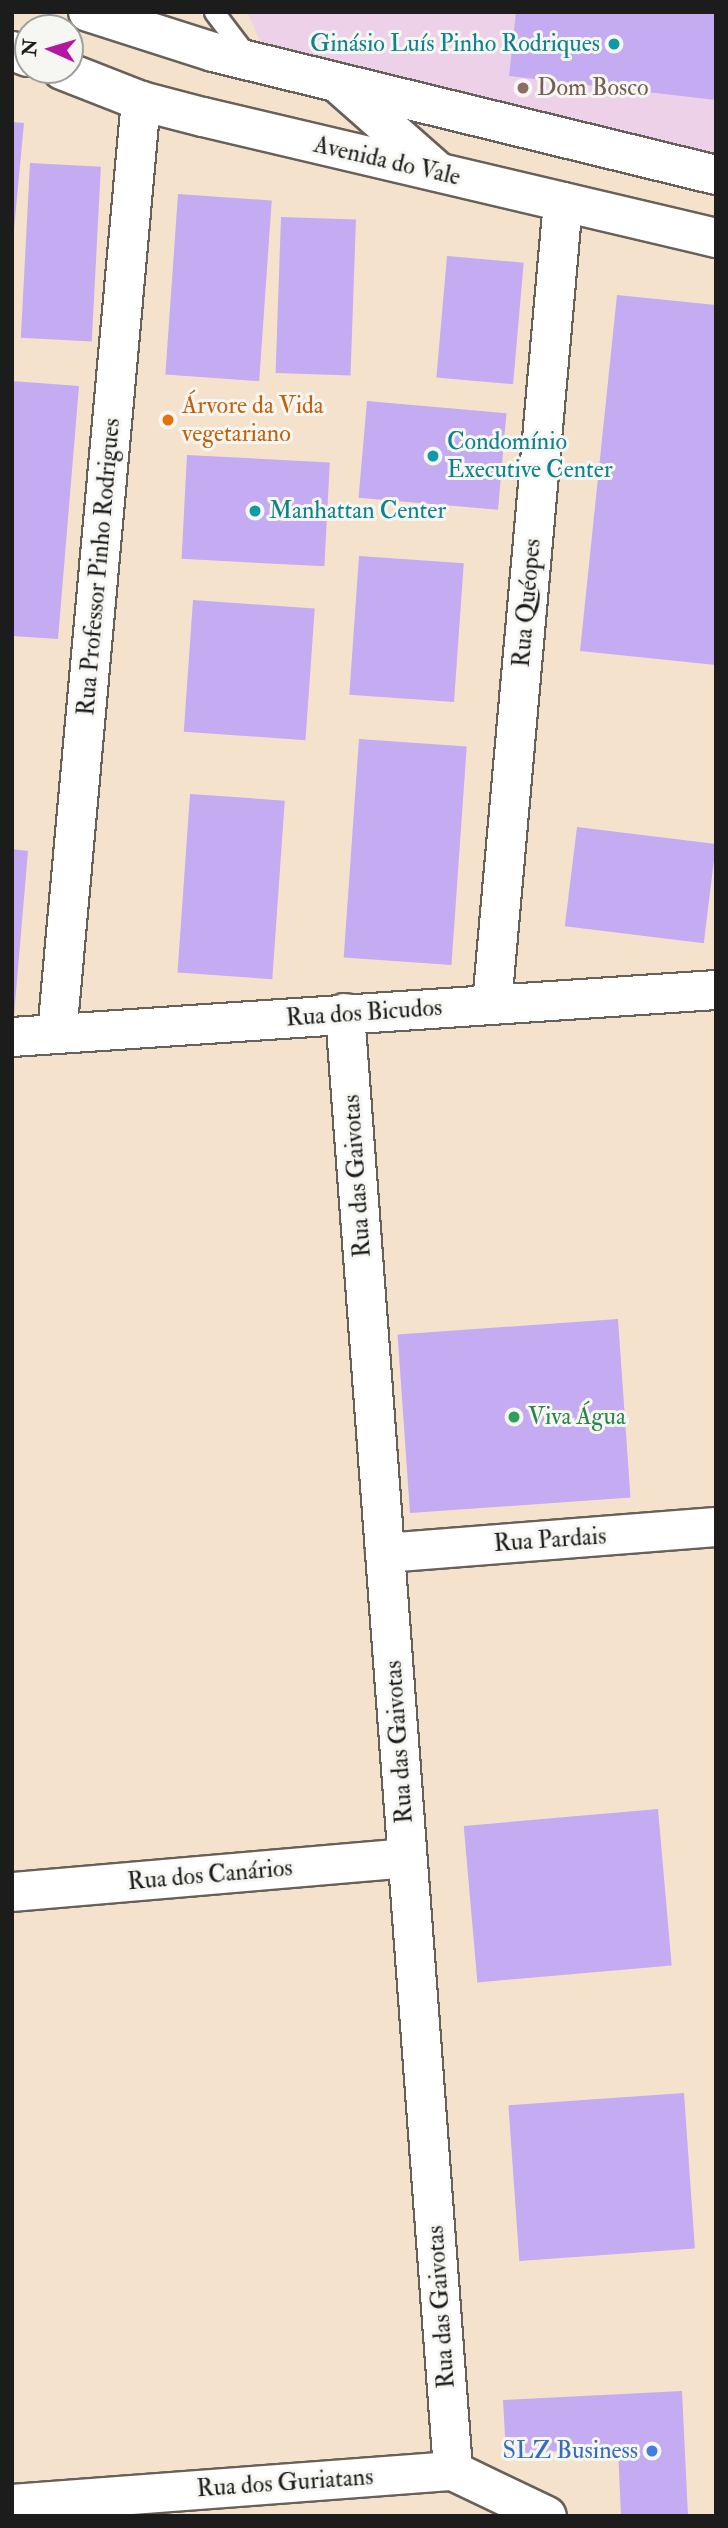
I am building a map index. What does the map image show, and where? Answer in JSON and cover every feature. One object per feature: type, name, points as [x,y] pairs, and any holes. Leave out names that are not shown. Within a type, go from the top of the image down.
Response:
[{"type":"street","points":[[88,12],[145,22],[252,62],[716,175]]},
{"type":"street","name":"Avenida do Vale","points":[[84,79],[141,101],[716,238]]},
{"type":"street","points":[[336,82],[440,173]]},
{"type":"street","name":"Rua Professor Pinho Rodrigues","points":[[57,1034],[141,101]]},
{"type":"street","name":"Rua Quéopes","points":[[492,1004],[563,202]]},
{"type":"street","name":"Rua dos Bicudos","points":[[12,1037],[716,990]]},
{"type":"street","name":"Rua das Gaivotas","points":[[345,1013],[453,2470]]},
{"type":"street","name":"Rua Pardais","points":[[385,1553],[716,1527]]},
{"type":"street","name":"Rua dos Canários","points":[[12,1892],[407,1858]]},
{"type":"street","points":[[453,2470],[547,2516]]},
{"type":"street","name":"Rua dos Guriatans","points":[[12,2504],[453,2470]]},
{"type":"lane","points":[[214,12],[252,62]]},
{"type":"shaded area","name":"Dom Bosco","points":[[247,12],[516,12],[716,100],[716,153],[264,50]]},
{"type":"building","name":"Ginásio Luís Pinho Rodriques","points":[[516,12],[716,12],[716,100],[509,76]]},
{"type":"building","points":[[12,122],[24,123],[14,229],[12,229]]},
{"type":"building","points":[[30,163],[101,167],[92,341],[21,338]]},
{"type":"building","points":[[178,194],[272,201],[259,381],[165,375]]},
{"type":"building","points":[[281,217],[356,220],[351,376],[276,373]]},
{"type":"building","points":[[447,256],[524,263],[513,384],[436,378]]},
{"type":"building","points":[[617,295],[716,305],[716,665],[580,651]]},
{"type":"building","points":[[12,381],[79,386],[58,639],[12,636]]},
{"type":"building","name":"Condomínio Executive Center","points":[[367,401],[506,413],[498,510],[359,498]]},
{"type":"building","name":"Manhattan Center","points":[[187,455],[330,462],[324,566],[182,559]]},
{"type":"building","points":[[359,556],[464,563],[454,702],[349,695]]},
{"type":"building","points":[[193,600],[315,609],[305,740],[184,732]]},
{"type":"building","points":[[359,739],[467,747],[451,965],[344,957]]},
{"type":"building","points":[[190,794],[285,801],[272,979],[178,973]]},
{"type":"building","points":[[577,827],[716,844],[704,943],[565,926]]},
{"type":"building","points":[[12,849],[28,851],[14,1015],[12,1015]]},
{"type":"building","name":"Viva Água","points":[[618,1319],[630,1498],[410,1513],[398,1334]]},
{"type":"building","points":[[658,1809],[672,1965],[477,1982],[464,1826]]},
{"type":"building","points":[[684,2093],[695,2249],[519,2261],[508,2105]]},
{"type":"building","name":"SLZ Business","points":[[682,2391],[688,2516],[621,2516],[618,2448],[506,2454],[503,2400]]},
{"type":"place","name":"Ginásio Luís Pinho Rodriques","points":[[614,44]]},
{"type":"place","name":"Dom Bosco","points":[[523,88]]},
{"type":"place","name":"Árvore da Vida vegetariano","points":[[168,420]]},
{"type":"place","name":"Condomínio Executive Center","points":[[433,456]]},
{"type":"place","name":"Manhattan Center","points":[[255,511]]},
{"type":"place","name":"Viva Água","points":[[514,1417]]},
{"type":"place","name":"SLZ Business","points":[[652,2451]]}]
